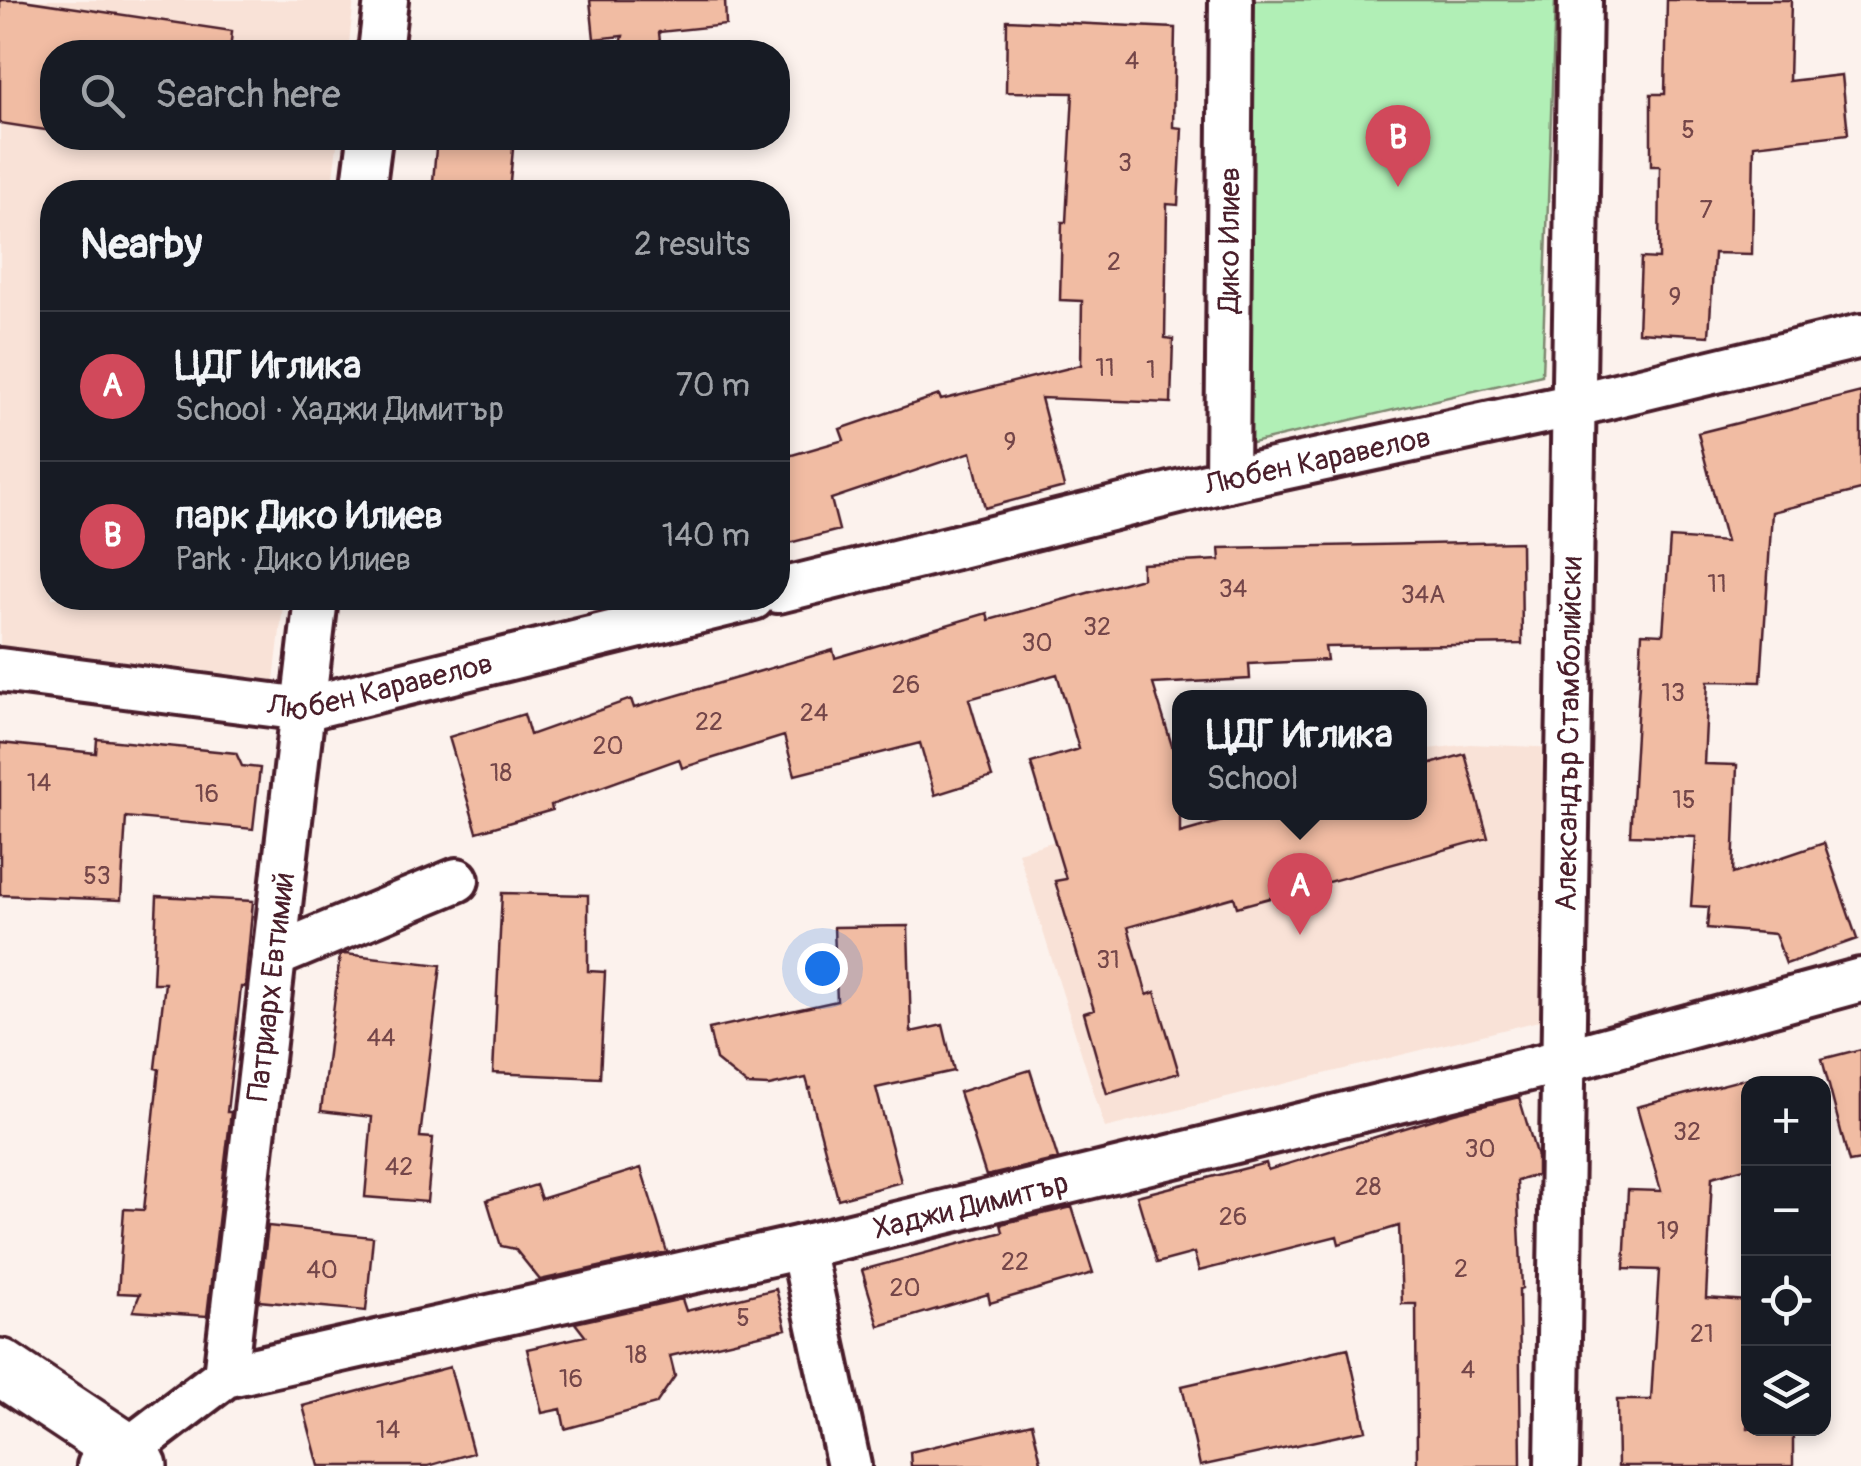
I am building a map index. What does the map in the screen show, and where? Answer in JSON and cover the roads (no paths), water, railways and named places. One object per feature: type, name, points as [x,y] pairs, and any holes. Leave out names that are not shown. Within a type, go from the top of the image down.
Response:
[{"type":"street","points":[[381,40],[386,0]]},
{"type":"street","name":"Дико Илиев","points":[[1227,480],[1230,0]]},
{"type":"street","name":"Александър Стамболийски","points":[[1557,1466],[1580,0]]},
{"type":"street","points":[[365,180],[368,150]]},
{"type":"street","name":"Любен Каравелов","points":[[790,589],[1227,480],[1575,405],[1861,336]]},
{"type":"street","name":"Патриарх Евтимий","points":[[225,1376],[315,610]]},
{"type":"street","name":"Любен Каравелов","points":[[0,670],[303,709],[704,610]]},
{"type":"street","points":[[274,956],[457,880]]},
{"type":"street","name":"Хаджи Димитър","points":[[121,1461],[225,1376],[802,1247],[1566,1060],[1861,980]]},
{"type":"street","points":[[802,1247],[849,1466]]},
{"type":"street","points":[[6,1370],[121,1461]]},
{"type":"place","name":"парк Дико Илиев","points":[[1398,187]]},
{"type":"place","name":"ЦДГ Иглика","points":[[1300,935]]}]
